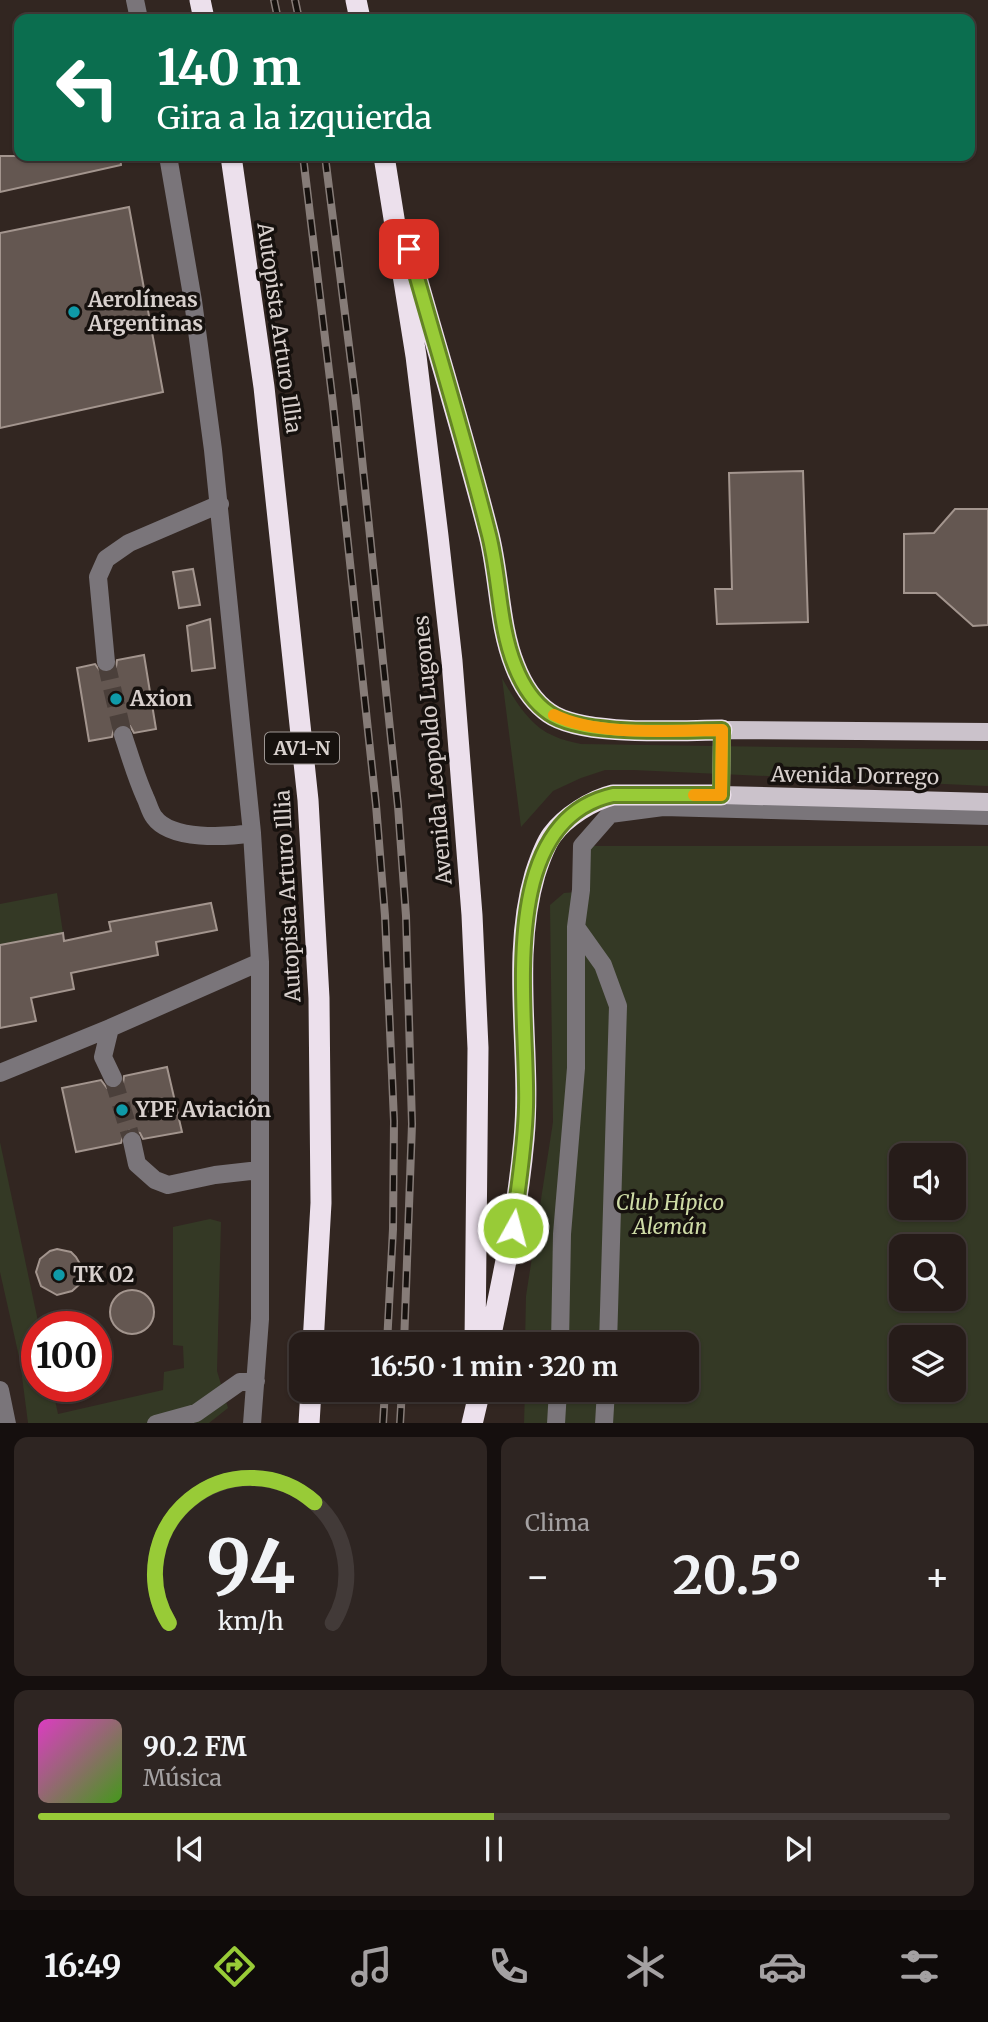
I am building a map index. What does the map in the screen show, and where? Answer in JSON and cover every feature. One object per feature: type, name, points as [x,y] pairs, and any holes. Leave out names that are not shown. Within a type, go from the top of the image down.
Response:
[{"type":"highway","name":"Autopista Arturo Illia","points":[[232,161],[264,387],[308,800],[318,998],[321,1203],[314,1332]]},
{"type":"highway","points":[[386,163],[489,534],[506,639],[515,667],[528,693],[549,713],[571,724],[610,729],[722,730]]},
{"type":"highway","name":"Avenida Leopoldo Lugones","points":[[386,163],[416,356],[436,522],[452,662],[472,915],[478,1048],[475,1332]]},
{"type":"highway","points":[[491,1332],[513,1228],[524,1140],[526,1105],[523,937],[529,897],[539,862],[552,835],[578,811],[604,797],[721,795]]},
{"type":"highway","points":[[309,1423],[310,1402]]},
{"type":"highway","points":[[471,1423],[472,1402]]},
{"type":"highway","points":[[471,1423],[477,1402]]},
{"type":"main road","points":[[721,795],[722,730],[988,732]]},
{"type":"main road","name":"Avenida Dorrego","points":[[721,795],[988,802]]},
{"type":"lane","points":[[168,161],[192,301],[220,503],[253,833],[260,962],[260,1319],[252,1423]]},
{"type":"lane","points":[[106,662],[98,577],[106,559],[129,543],[220,503]]},
{"type":"lane","points":[[123,735],[135,773],[154,817],[165,827],[181,834],[235,836],[253,833]]},
{"type":"lane","points":[[561,1332],[562,1234],[576,1068],[576,927],[581,890],[582,846],[610,814],[663,807],[988,816]]},
{"type":"lane","points":[[576,927],[603,965],[618,1006],[608,1332]]},
{"type":"lane","points":[[0,1073],[260,962]]},
{"type":"lane","points":[[110,1028],[103,1057],[113,1078]]},
{"type":"lane","points":[[132,1141],[137,1164],[155,1180],[168,1185],[215,1175],[259,1170]]},
{"type":"lane","points":[[156,1423],[196,1413],[240,1382],[256,1381]]},
{"type":"lane","points":[[0,1390],[7,1423]]},
{"type":"lane","points":[[556,1423],[557,1402]]},
{"type":"lane","points":[[604,1423],[605,1402]]},
{"type":"green space","points":[[502,678],[524,712],[537,726],[557,737],[581,744],[988,750],[988,786],[605,770],[553,791],[521,827]]},
{"type":"green space","name":"Club Hípico Alemán","points":[[582,846],[988,846],[988,1423],[524,1423],[525,1402],[699,1402],[699,1332],[525,1332],[526,1296],[553,1122],[550,905],[564,893],[588,891]]},
{"type":"green space","points":[[57,893],[63,933],[0,945],[0,904]]},
{"type":"green space","points":[[0,1142],[36,1311],[21,1311],[21,1369],[0,1272]]},
{"type":"green space","points":[[210,1219],[221,1222],[217,1371],[228,1408],[209,1423],[28,1423],[25,1402],[55,1402],[58,1414],[163,1390],[164,1372],[184,1368],[183,1346],[173,1345],[173,1227]]},
{"type":"building","points":[[0,156],[14,156],[14,161],[121,161],[121,165],[0,192]]},
{"type":"building","name":"Aerolíneas Argentinas","points":[[129,207],[163,392],[0,428],[0,233]]},
{"type":"building","points":[[803,471],[808,622],[717,624],[715,589],[732,589],[729,473]]},
{"type":"building","points":[[955,509],[988,509],[988,625],[973,626],[936,593],[904,593],[904,534],[934,533]]},
{"type":"building","points":[[193,569],[200,605],[179,608],[173,572]]},
{"type":"building","points":[[210,619],[215,668],[192,671],[187,626]]},
{"type":"building","name":"Axion","points":[[144,655],[156,729],[134,733],[130,726],[120,724],[114,728],[112,737],[89,741],[77,668],[95,664],[101,672],[108,673],[116,667],[117,660]]},
{"type":"building","points":[[211,903],[217,930],[156,942],[158,955],[71,973],[74,989],[31,998],[36,1021],[0,1028],[0,945],[63,933],[64,941],[111,931],[109,922]]},
{"type":"building","name":"YPF Aviación","points":[[167,1067],[182,1132],[143,1139],[140,1133],[130,1130],[124,1133],[121,1143],[76,1152],[62,1088],[101,1080],[107,1088],[117,1088],[123,1084],[124,1076]]},
{"type":"building","name":"TK 02","points":[[57,1249],[71,1252],[82,1271],[81,1283],[72,1291],[57,1295],[41,1286],[36,1272],[40,1259]]},
{"type":"building","points":[[132,1290],[148,1296],[154,1312],[148,1328],[132,1334],[116,1328],[110,1311],[116,1296]]},
{"type":"tunnel","points":[[106,662],[123,735]]},
{"type":"tunnel","points":[[113,1078],[132,1141]]},
{"type":"railway","points":[[274,0],[277,14]]},
{"type":"railway","points":[[295,0],[298,14]]},
{"type":"railway","points":[[304,161],[333,404],[376,805],[385,916],[394,1121],[393,1229],[388,1332]]},
{"type":"railway","points":[[326,161],[356,401],[398,806],[406,916],[412,1124],[404,1332]]},
{"type":"railway","points":[[383,1423],[384,1402]]},
{"type":"railway","points":[[400,1423],[401,1402]]},
{"type":"slow traffic","points":[[554,715],[571,724],[610,729],[722,730],[721,795],[694,795]]},
{"type":"place","name":"Aerolíneas Argentinas","points":[[74,312]]},
{"type":"place","name":"Axion","points":[[116,699]]},
{"type":"place","name":"YPF Aviación","points":[[122,1110]]},
{"type":"place","name":"TK 02","points":[[59,1275]]},
{"type":"route","points":[[409,249],[489,534],[506,639],[515,667],[528,693],[549,713],[571,724],[610,729],[722,730],[721,795],[604,797],[578,811],[552,835],[539,862],[529,897],[523,937],[526,1105],[513,1228]]}]
